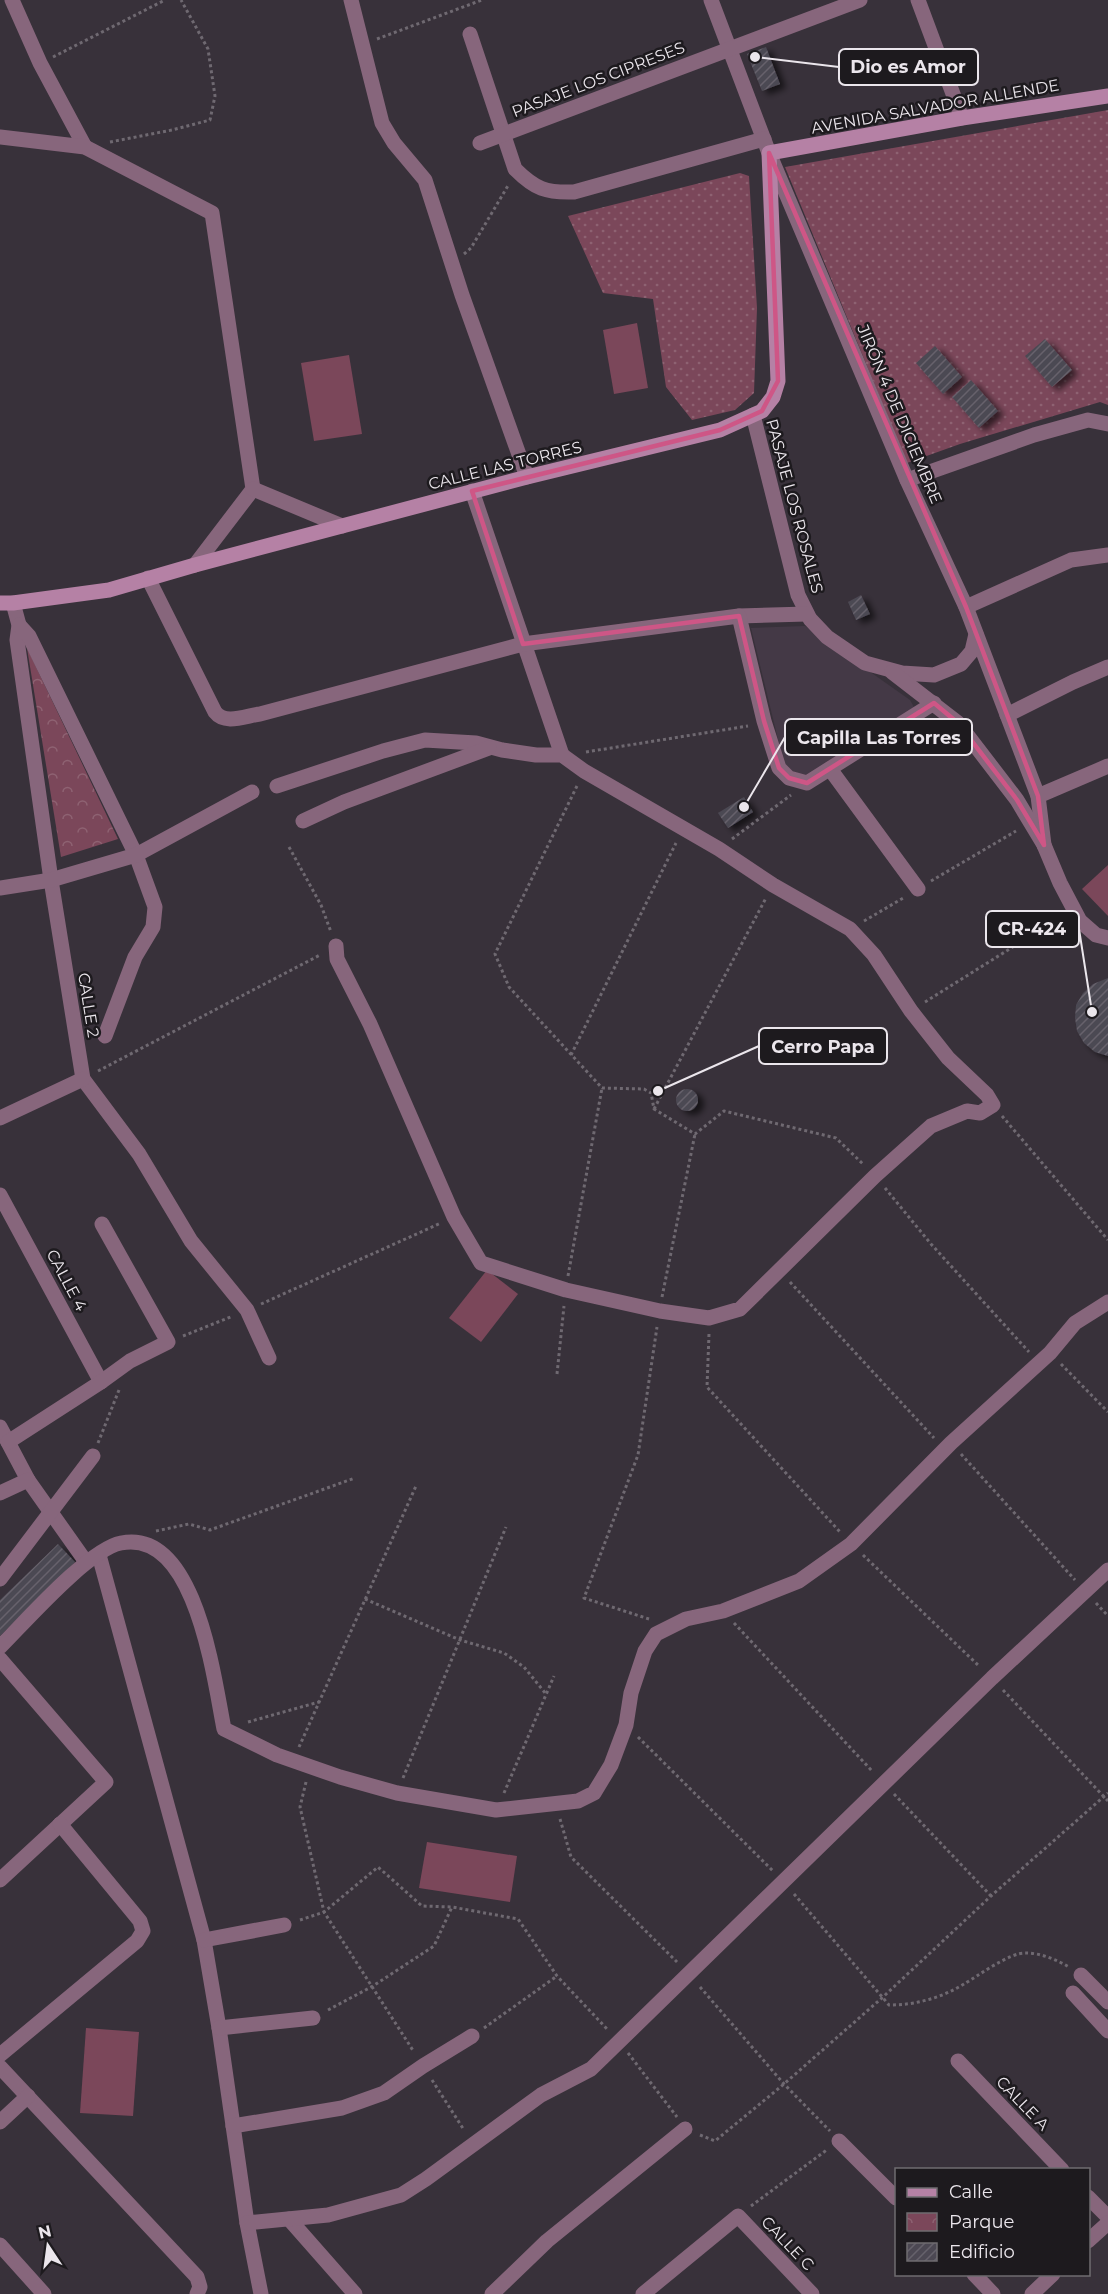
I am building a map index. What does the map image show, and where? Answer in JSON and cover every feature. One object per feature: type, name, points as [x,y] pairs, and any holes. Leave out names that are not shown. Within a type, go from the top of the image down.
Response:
[{"type":"street","points":[[12,0],[40,63],[85,147]]},
{"type":"street","points":[[351,0],[382,123],[394,143],[425,180],[527,477]]},
{"type":"street","name":"JIRÓN 4 DE DICIEMBRE","points":[[711,0],[767,146],[908,480],[966,607],[1038,796],[1044,846]]},
{"type":"street","name":"PASAJE LOS CIPRESES","points":[[480,143],[860,0]]},
{"type":"street","points":[[918,0],[962,118]]},
{"type":"street","points":[[470,34],[515,169],[527,182],[538,188],[553,193],[574,192],[767,146]]},
{"type":"street","name":"AVENIDA SALVADOR ALLENDE","points":[[767,146],[1108,96]]},
{"type":"street","points":[[0,137],[85,147],[212,213],[253,489],[195,565]]},
{"type":"street","name":"CALLE LAS TORRES","points":[[7,603],[109,590],[472,491],[720,430],[762,411],[773,397],[778,381],[767,146]]},
{"type":"street","name":"PASAJE LOS ROSALES","points":[[753,415],[798,595],[807,614],[827,637],[865,663],[902,673],[934,675],[961,664],[972,651],[976,634]]},
{"type":"street","points":[[908,480],[1034,435],[1089,420],[1108,424]]},
{"type":"street","points":[[253,489],[342,526]]},
{"type":"street","points":[[336,946],[338,959],[370,1024],[454,1217],[481,1263],[566,1290],[660,1311],[709,1318],[740,1309],[875,1176],[931,1126],[967,1112],[980,1113],[993,1105],[987,1095],[948,1058],[911,1011],[874,955],[850,929],[773,885],[719,849],[584,771],[562,755],[472,491]]},
{"type":"street","points":[[966,607],[1071,560],[1108,555]]},
{"type":"street","points":[[148,578],[215,712],[225,720],[260,714],[523,644],[739,616],[807,614]]},
{"type":"street","name":"CALLE 2","points":[[7,603],[19,625],[17,640],[51,880],[83,1079],[139,1154],[191,1241],[247,1310],[269,1358]]},
{"type":"street","points":[[739,616],[764,721],[779,768],[789,778],[807,783],[934,704]]},
{"type":"street","points":[[19,625],[29,636],[136,855],[155,908],[156,917],[153,927],[135,957],[105,1036]]},
{"type":"street","points":[[1007,715],[1108,667]]},
{"type":"street","name":"PASAJE LOS ROSALES","points":[[886,669],[958,723],[1017,800],[1044,846],[1080,921],[1096,935],[1108,938]]},
{"type":"street","points":[[277,786],[425,740],[476,743],[489,748],[536,755],[562,755]]},
{"type":"street","points":[[303,821],[344,802],[489,748]]},
{"type":"street","points":[[1038,796],[1108,766]]},
{"type":"street","points":[[830,769],[918,889]]},
{"type":"street","points":[[0,888],[51,880],[136,855],[252,792]]},
{"type":"street","points":[[0,1118],[83,1079]]},
{"type":"street","name":"CALLE 4","points":[[0,1195],[102,1382]]},
{"type":"street","points":[[8,1442],[102,1382],[130,1360],[168,1342],[102,1224]]},
{"type":"street","points":[[0,1647],[92,1558],[120,1543],[141,1543],[159,1548],[178,1570],[203,1624],[224,1729],[293,1760],[397,1793],[496,1810],[578,1801],[594,1793],[611,1765],[626,1725],[631,1694],[645,1651],[656,1634],[686,1619],[723,1611],[799,1581],[851,1544],[949,1447],[1044,1358],[1075,1323],[1108,1302]]},
{"type":"street","points":[[0,1427],[28,1480],[51,1514],[92,1558],[204,1940],[247,2223],[261,2294]]},
{"type":"street","points":[[0,1579],[93,1456]]},
{"type":"street","points":[[0,1493],[28,1480]]},
{"type":"street","points":[[247,2223],[328,2215],[401,2195],[541,2095],[591,2069],[783,1881],[885,1785],[992,1678],[1108,1570]]},
{"type":"street","points":[[0,1659],[106,1782],[0,1880]]},
{"type":"street","points":[[0,2055],[137,1941],[143,1931],[140,1921],[60,1824]]},
{"type":"street","points":[[204,1940],[284,1925]]},
{"type":"street","points":[[1081,1975],[1108,2002]]},
{"type":"street","points":[[1073,1993],[1108,2031]]},
{"type":"street","points":[[219,2028],[313,2018]]},
{"type":"street","points":[[233,2126],[342,2109],[384,2093],[472,2036]]},
{"type":"street","name":"CALLE A","points":[[958,2061],[1061,2168]]},
{"type":"street","points":[[0,2067],[198,2277],[200,2287],[197,2294]]},
{"type":"street","points":[[0,2122],[27,2096]]},
{"type":"street","points":[[492,2294],[547,2241],[685,2129]]},
{"type":"street","points":[[839,2141],[895,2196]]},
{"type":"street","points":[[1090,2198],[1108,2217]]},
{"type":"street","points":[[643,2294],[738,2216]]},
{"type":"street","name":"CALLE C","points":[[738,2216],[812,2294]]},
{"type":"street","points":[[289,2219],[355,2294]]},
{"type":"street","points":[[1090,2240],[1108,2223]]},
{"type":"street","points":[[0,2245],[44,2294]]},
{"type":"street","points":[[976,2276],[993,2294]]},
{"type":"street","points":[[1032,2294],[1051,2276]]},
{"type":"path","points":[[40,63],[165,0]]},
{"type":"path","points":[[85,147],[210,120],[215,96],[208,49],[181,0]]},
{"type":"path","points":[[362,44],[482,0]]},
{"type":"path","points":[[452,262],[471,248],[507,190],[515,169]]},
{"type":"path","points":[[562,755],[751,726],[764,721]]},
{"type":"path","points":[[584,771],[495,954],[509,987],[602,1088],[644,1089],[651,1093],[654,1109],[695,1134]]},
{"type":"path","points":[[719,849],[807,783]]},
{"type":"path","points":[[850,929],[1030,822]]},
{"type":"path","points":[[571,1056],[683,828]]},
{"type":"path","points":[[83,1079],[336,946],[321,905],[289,847]]},
{"type":"path","points":[[654,1109],[773,885]]},
{"type":"path","points":[[911,1011],[1073,909]]},
{"type":"path","points":[[557,1374],[566,1290],[602,1088]]},
{"type":"path","points":[[993,1105],[1108,1240]]},
{"type":"path","points":[[671,1626],[584,1598],[638,1455],[660,1311],[695,1134],[724,1112],[836,1138],[875,1176],[931,1244],[1044,1358],[1108,1412]]},
{"type":"path","points":[[168,1342],[247,1310],[454,1217]]},
{"type":"path","points":[[780,1271],[1108,1616]]},
{"type":"path","points":[[709,1318],[707,1387],[851,1544]]},
{"type":"path","points":[[93,1456],[130,1360]]},
{"type":"path","points":[[153,1532],[189,1524],[210,1530],[355,1479]]},
{"type":"path","points":[[293,1760],[416,1486]]},
{"type":"path","points":[[397,1793],[506,1527]]},
{"type":"path","points":[[365,1599],[459,1640],[504,1653],[524,1666],[546,1694]]},
{"type":"path","points":[[723,1611],[991,1896]]},
{"type":"path","points":[[496,1810],[554,1676]]},
{"type":"path","points":[[224,1729],[319,1702]]},
{"type":"path","points":[[626,1725],[783,1881],[889,2005],[926,2001],[1024,1952],[1056,1959],[1081,1975]]},
{"type":"path","points":[[312,1767],[300,1807],[324,1912],[474,2144]]},
{"type":"path","points":[[284,1925],[324,1912],[378,1867],[422,1906],[452,1907],[518,1919],[557,1976],[619,2042],[658,2090],[685,2129],[715,2141],[883,1997],[991,1896],[1108,1793]]},
{"type":"path","points":[[1104,1797],[1108,1801]]},
{"type":"path","points":[[313,2018],[373,1986],[434,1947],[452,1907]]},
{"type":"path","points":[[472,2036],[557,1976]]},
{"type":"path","points":[[738,2216],[839,2141]]},
{"type":"highlighted area","points":[[769,153],[966,607],[1038,796],[1044,845],[1017,800],[958,723],[934,703],[807,783],[789,778],[779,768],[764,721],[739,616],[523,644],[472,491],[720,430],[762,411],[778,381]]},
{"type":"shaded area","points":[[805,626],[910,700],[915,709],[811,777],[785,768],[751,628]]},
{"type":"green space","points":[[1108,110],[1108,405],[1100,402],[960,444],[907,463],[785,167]]},
{"type":"green space","points":[[740,173],[749,176],[757,308],[754,393],[735,410],[692,420],[666,387],[653,299],[603,293],[568,216]]},
{"type":"green space","points":[[637,323],[648,388],[614,394],[603,330]]},
{"type":"green space","points":[[349,355],[362,434],[314,441],[301,363]]},
{"type":"green space","points":[[27,648],[118,839],[61,857]]},
{"type":"green space","points":[[1108,865],[1108,916],[1082,889]]},
{"type":"green space","points":[[487,1270],[518,1294],[481,1342],[449,1318]]},
{"type":"green space","points":[[427,1842],[517,1856],[510,1902],[419,1888]]},
{"type":"green space","points":[[86,2028],[139,2032],[133,2116],[80,2113]]},
{"type":"building","points":[[766,47],[780,84],[762,91],[747,54]]},
{"type":"building","points":[[1045,339],[1072,370],[1052,387],[1025,356]]},
{"type":"building","points":[[935,346],[962,377],[943,394],[916,363]]},
{"type":"building","points":[[971,380],[998,411],[979,428],[952,397]]},
{"type":"building","points":[[861,595],[870,614],[856,620],[848,602]]},
{"type":"building","points":[[744,797],[753,812],[728,828],[718,813]]},
{"type":"building","points":[[1108,978],[1108,1056],[1095,1052],[1084,1043],[1077,1031],[1075,1018],[1076,1005],[1083,993],[1093,984]]},
{"type":"building","points":[[687,1089],[695,1092],[698,1100],[695,1108],[687,1111],[679,1108],[676,1100],[679,1092]]},
{"type":"building","points":[[58,1544],[75,1562],[0,1636],[0,1600]]},
{"type":"place","name":"Dio es Amor","points":[[755,57]]},
{"type":"place","name":"Capilla Las Torres","points":[[744,807]]},
{"type":"place","name":"CR-424","points":[[1092,1012]]},
{"type":"place","name":"Cerro Papa","points":[[658,1091]]}]
